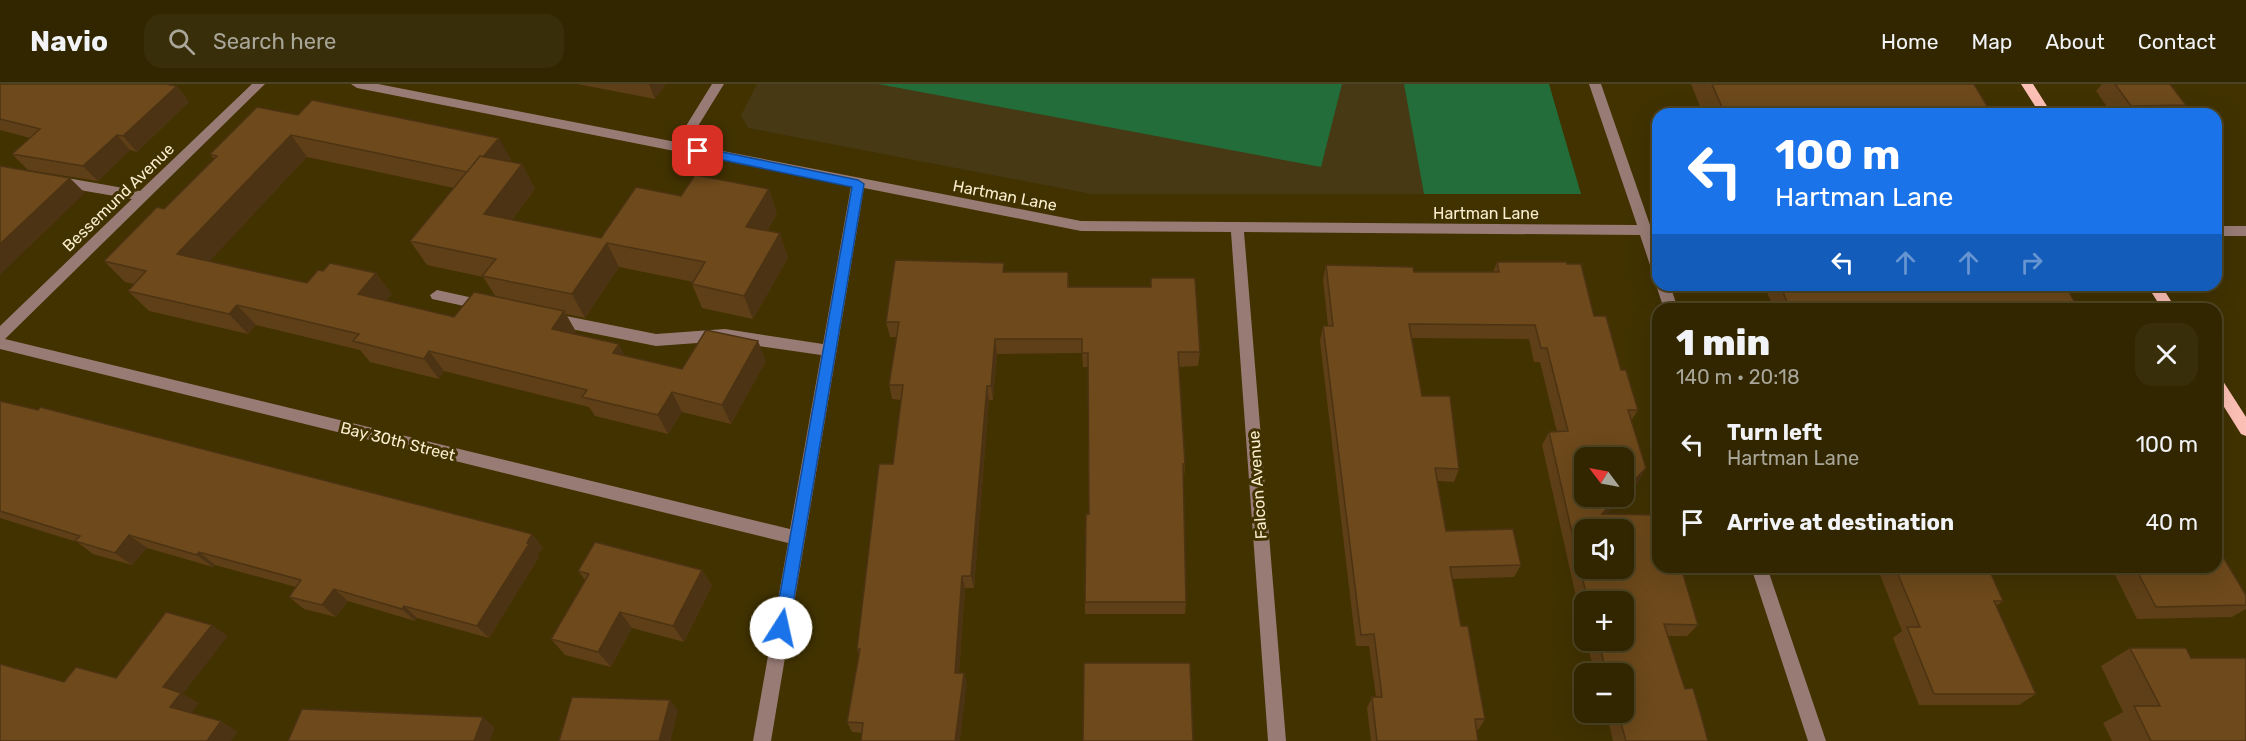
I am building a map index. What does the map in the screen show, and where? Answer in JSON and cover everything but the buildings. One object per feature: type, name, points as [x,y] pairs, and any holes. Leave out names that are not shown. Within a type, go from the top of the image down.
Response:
[{"type":"main road","points":[[2027,84],[2042,108]]},
{"type":"main road","points":[[2222,392],[2246,430]]},
{"type":"street","name":"Bessemund Avenue","points":[[0,335],[259,84]]},
{"type":"street","name":"Hartman Lane","points":[[357,84],[858,184],[1082,226],[1237,229],[1651,230]]},
{"type":"street","points":[[679,147],[718,84]]},
{"type":"street","points":[[1594,84],[1651,230]]},
{"type":"street","points":[[48,179],[142,196]]},
{"type":"street","points":[[762,741],[858,184]]},
{"type":"street","name":"Falcon Avenue","points":[[1237,229],[1277,741]]},
{"type":"street","points":[[2222,231],[2246,231]]},
{"type":"street","points":[[437,296],[506,310]]},
{"type":"street","points":[[541,317],[656,340],[725,335],[830,351]]},
{"type":"street","name":"Bay 30th Street","points":[[0,343],[797,538]]},
{"type":"street","points":[[1761,573],[1817,741]]},
{"type":"shaded area","points":[[757,84],[1548,84],[1581,194],[1091,194],[748,128],[741,115]]},
{"type":"green space","points":[[878,84],[1342,84],[1321,167]]},
{"type":"green space","points":[[1404,84],[1549,84],[1581,194],[1424,194]]},
{"type":"route","points":[[698,151],[858,184],[781,628]]}]
